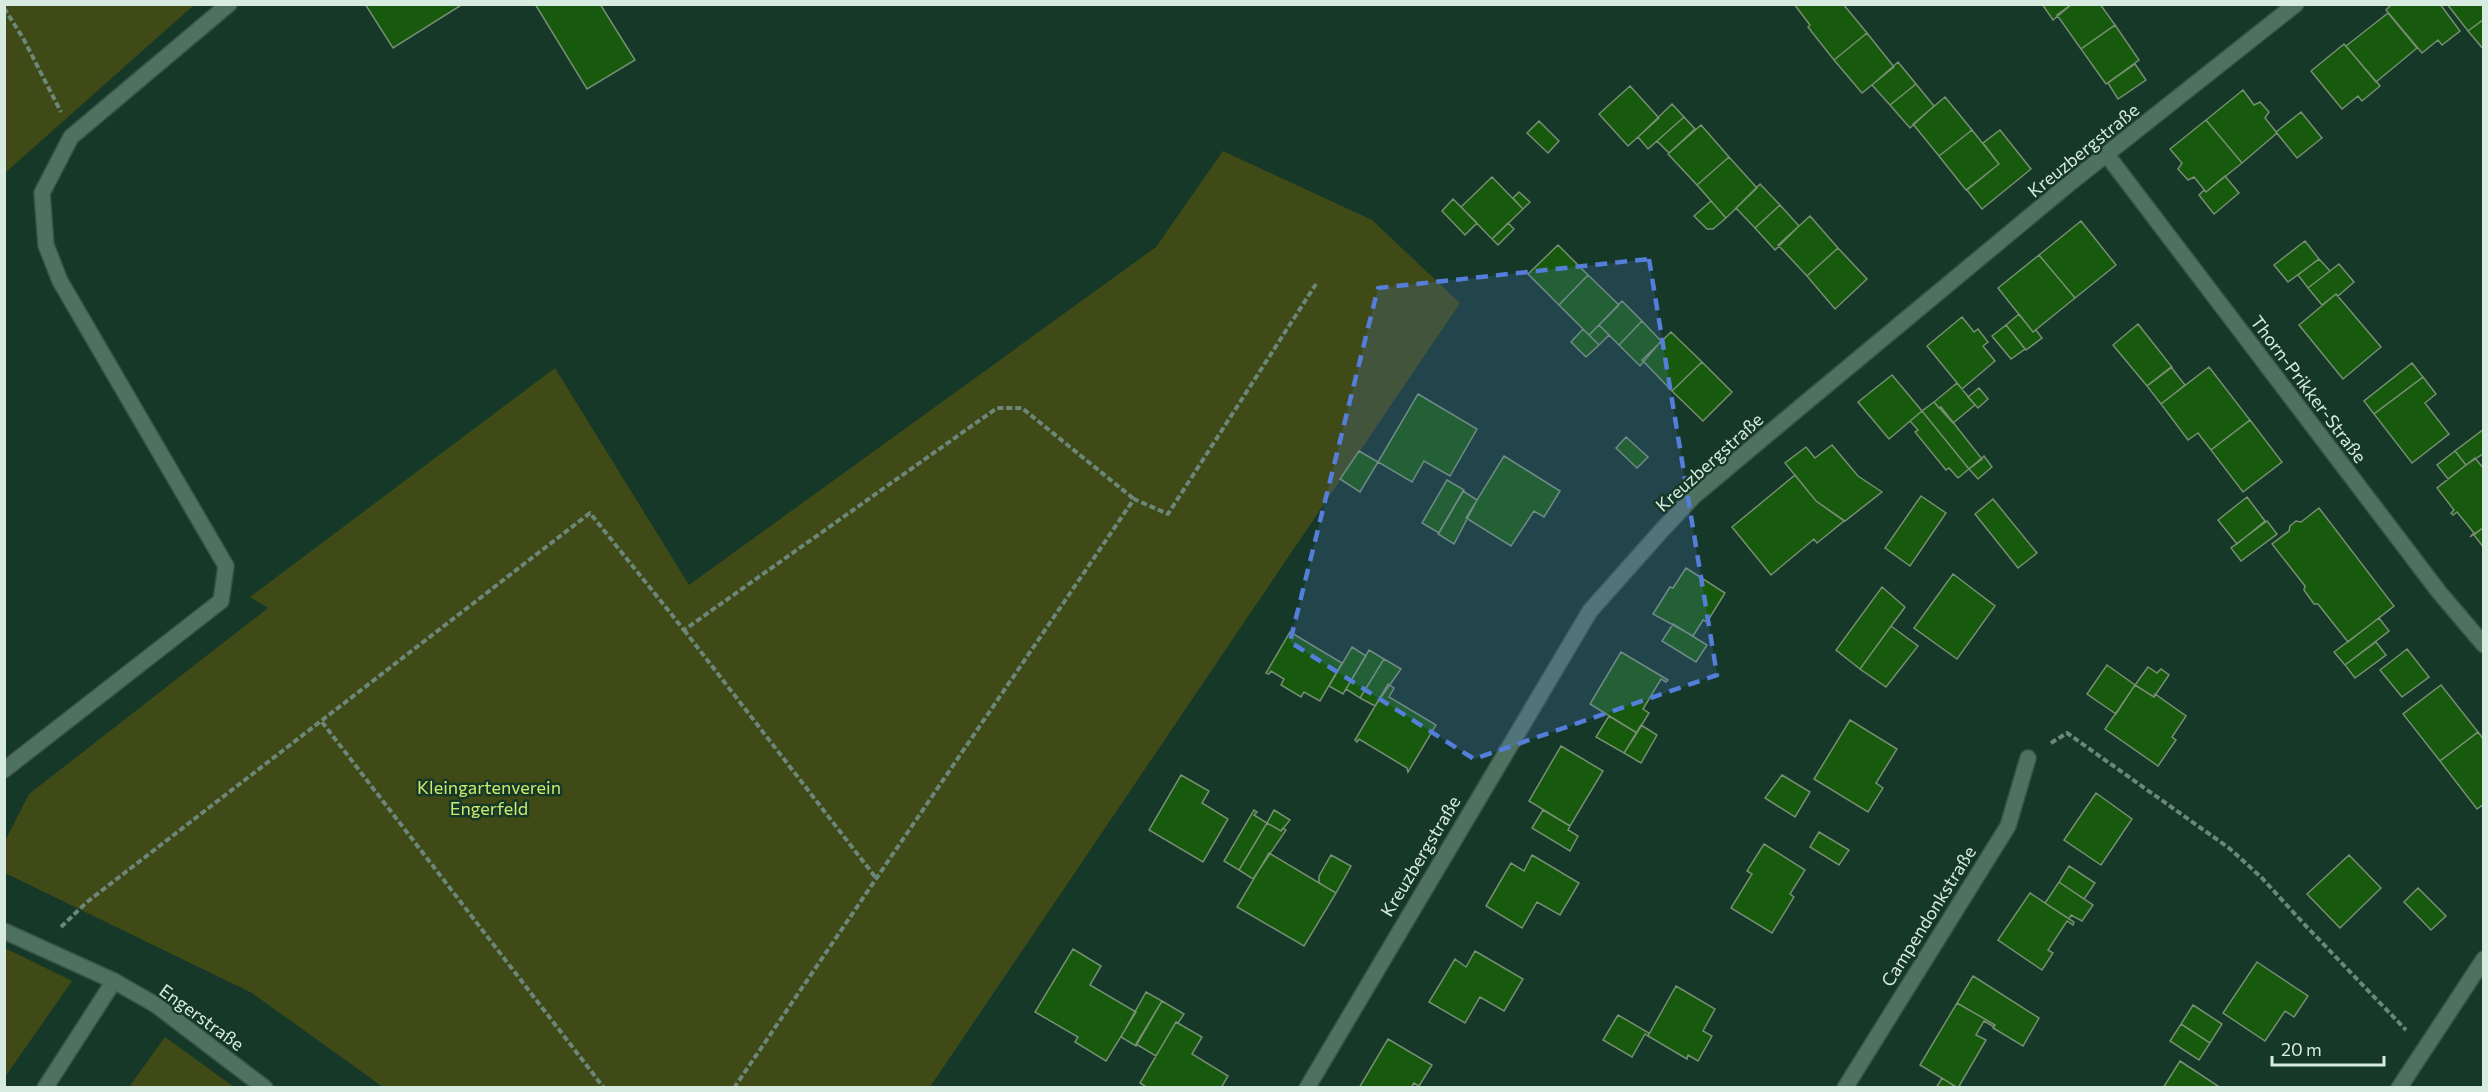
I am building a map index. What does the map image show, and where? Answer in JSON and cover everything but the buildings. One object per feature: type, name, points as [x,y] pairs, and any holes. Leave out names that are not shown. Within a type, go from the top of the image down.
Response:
[{"type":"street","points":[[4,770],[221,601],[226,566],[60,280],[46,245],[42,193],[71,137],[229,4]]},
{"type":"street","name":"Kreuzbergstraße","points":[[1307,1088],[1590,611],[1694,496],[2107,154],[2296,4]]},
{"type":"street","name":"Thorn-Prikker-Straße","points":[[2107,154],[2439,592],[2484,645]]},
{"type":"street","name":"Campendonkstraße","points":[[1845,1088],[2008,826],[2028,758]]},
{"type":"street","name":"Engerstraße","points":[[4,932],[114,981],[156,1005],[265,1088]]},
{"type":"street","points":[[2399,1088],[2484,959]]},
{"type":"street","points":[[45,1088],[114,981]]},
{"type":"path","points":[[4,8],[23,38],[71,137]]},
{"type":"path","points":[[684,630],[997,408],[1022,408],[1134,500],[1168,514],[1316,284]]},
{"type":"path","points":[[734,1088],[1134,500]]},
{"type":"path","points":[[40,948],[87,902],[590,513],[684,630],[876,878]]},
{"type":"path","points":[[322,722],[604,1088]]},
{"type":"path","points":[[2028,758],[2067,733],[2219,841],[2262,877],[2400,1026],[2426,1045]]},
{"type":"highlighted area","points":[[1649,259],[1717,675],[1474,759],[1290,642],[1378,288]]},
{"type":"green space","points":[[5,4],[194,4],[194,5],[5,173]]},
{"type":"green space","name":"Kleingartenverein Engerfeld","points":[[1223,151],[1372,220],[1460,303],[930,1087],[383,1087],[252,993],[5,873],[4,843],[29,794],[268,608],[250,597],[555,368],[689,585],[1156,247]]},
{"type":"green space","points":[[5,948],[72,981],[5,1077]]},
{"type":"green space","points":[[165,1037],[234,1087],[129,1087]]}]
